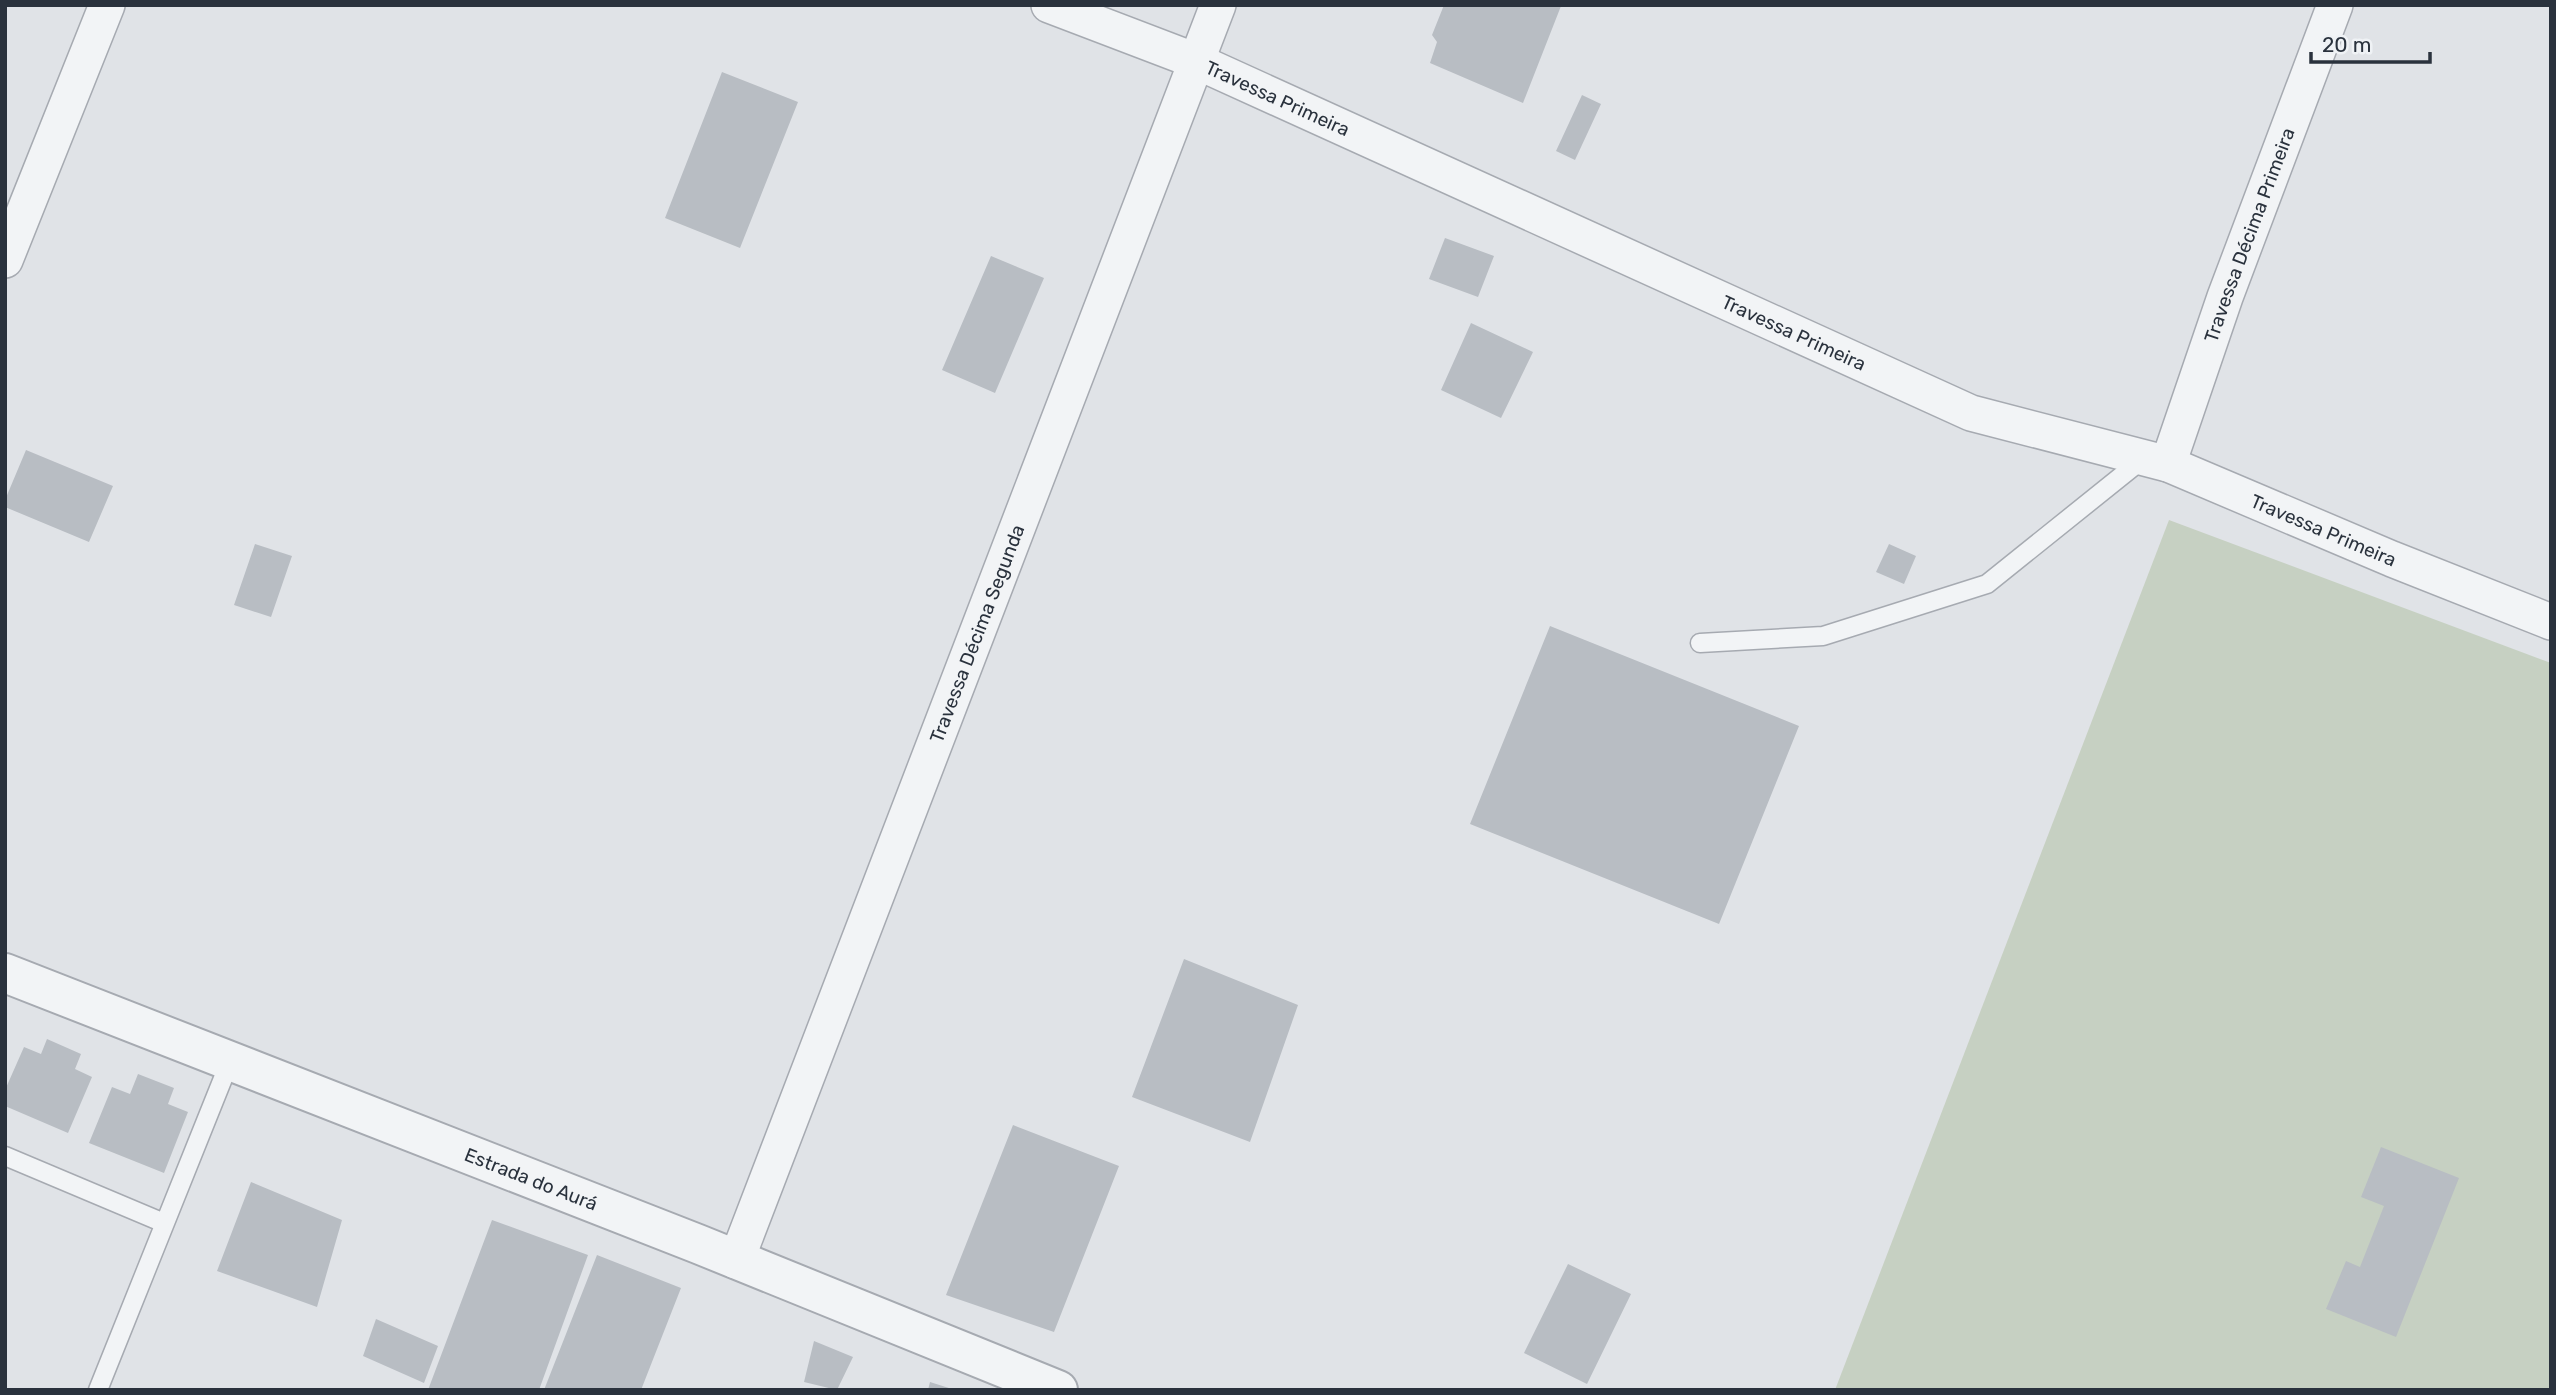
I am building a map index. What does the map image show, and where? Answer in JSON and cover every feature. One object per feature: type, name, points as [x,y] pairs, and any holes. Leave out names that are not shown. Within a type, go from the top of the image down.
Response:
[{"type":"street","points":[[5,260],[107,5]]},
{"type":"street","name":"Travessa Primeira","points":[[1049,5],[1196,61],[1971,413],[2156,461],[2551,622]]},
{"type":"street","name":"Travessa Décima Segunda","points":[[736,1261],[1218,5]]},
{"type":"street","name":"Travessa Décima Primeira","points":[[2156,461],[2225,297],[2334,5]]},
{"type":"street","name":"Estrada do Aurá","points":[[5,973],[1058,1390]]},
{"type":"lane","points":[[1700,643],[1823,636],[1987,584],[2156,461]]},
{"type":"lane","points":[[98,1390],[230,1061]]},
{"type":"lane","points":[[5,1156],[164,1223]]},
{"type":"green space","points":[[2169,520],[2551,663],[2551,1390],[1835,1390]]},
{"type":"building","points":[[1444,5],[1561,6],[1523,103],[1430,63],[1437,42],[1432,35]]},
{"type":"building","points":[[722,72],[798,102],[740,248],[665,218]]},
{"type":"building","points":[[1582,95],[1601,104],[1575,160],[1556,151]]},
{"type":"building","points":[[1445,238],[1494,256],[1478,297],[1429,279]]},
{"type":"building","points":[[991,256],[1044,278],[995,393],[942,370]]},
{"type":"building","points":[[1471,323],[1533,352],[1501,418],[1441,390]]},
{"type":"building","points":[[26,450],[113,486],[89,542],[5,507],[5,500]]},
{"type":"building","points":[[255,544],[292,556],[271,617],[234,605]]},
{"type":"building","points":[[1889,544],[1916,556],[1904,584],[1876,572]]},
{"type":"building","points":[[1550,626],[1799,726],[1719,924],[1470,824]]},
{"type":"building","points":[[1184,959],[1298,1005],[1250,1142],[1132,1097]]},
{"type":"building","points":[[47,1039],[81,1054],[75,1069],[92,1077],[68,1133],[5,1106],[5,1090],[24,1047],[41,1054]]},
{"type":"building","points":[[138,1074],[174,1088],[168,1104],[188,1112],[164,1173],[89,1143],[112,1087],[130,1094]]},
{"type":"building","points":[[1013,1125],[1119,1166],[1054,1332],[946,1295]]},
{"type":"building","points":[[2381,1147],[2459,1178],[2396,1337],[2326,1309],[2346,1261],[2360,1267],[2384,1206],[2361,1197]]},
{"type":"building","points":[[251,1182],[342,1220],[317,1307],[217,1271]]},
{"type":"building","points":[[492,1220],[588,1255],[539,1390],[428,1390]]},
{"type":"building","points":[[597,1255],[681,1288],[641,1390],[544,1390]]},
{"type":"building","points":[[1568,1264],[1631,1294],[1587,1384],[1524,1353]]},
{"type":"building","points":[[376,1319],[438,1346],[424,1383],[363,1356]]},
{"type":"building","points":[[814,1341],[853,1357],[837,1390],[804,1382]]},
{"type":"building","points":[[930,1382],[952,1389],[952,1390],[928,1390]]}]
